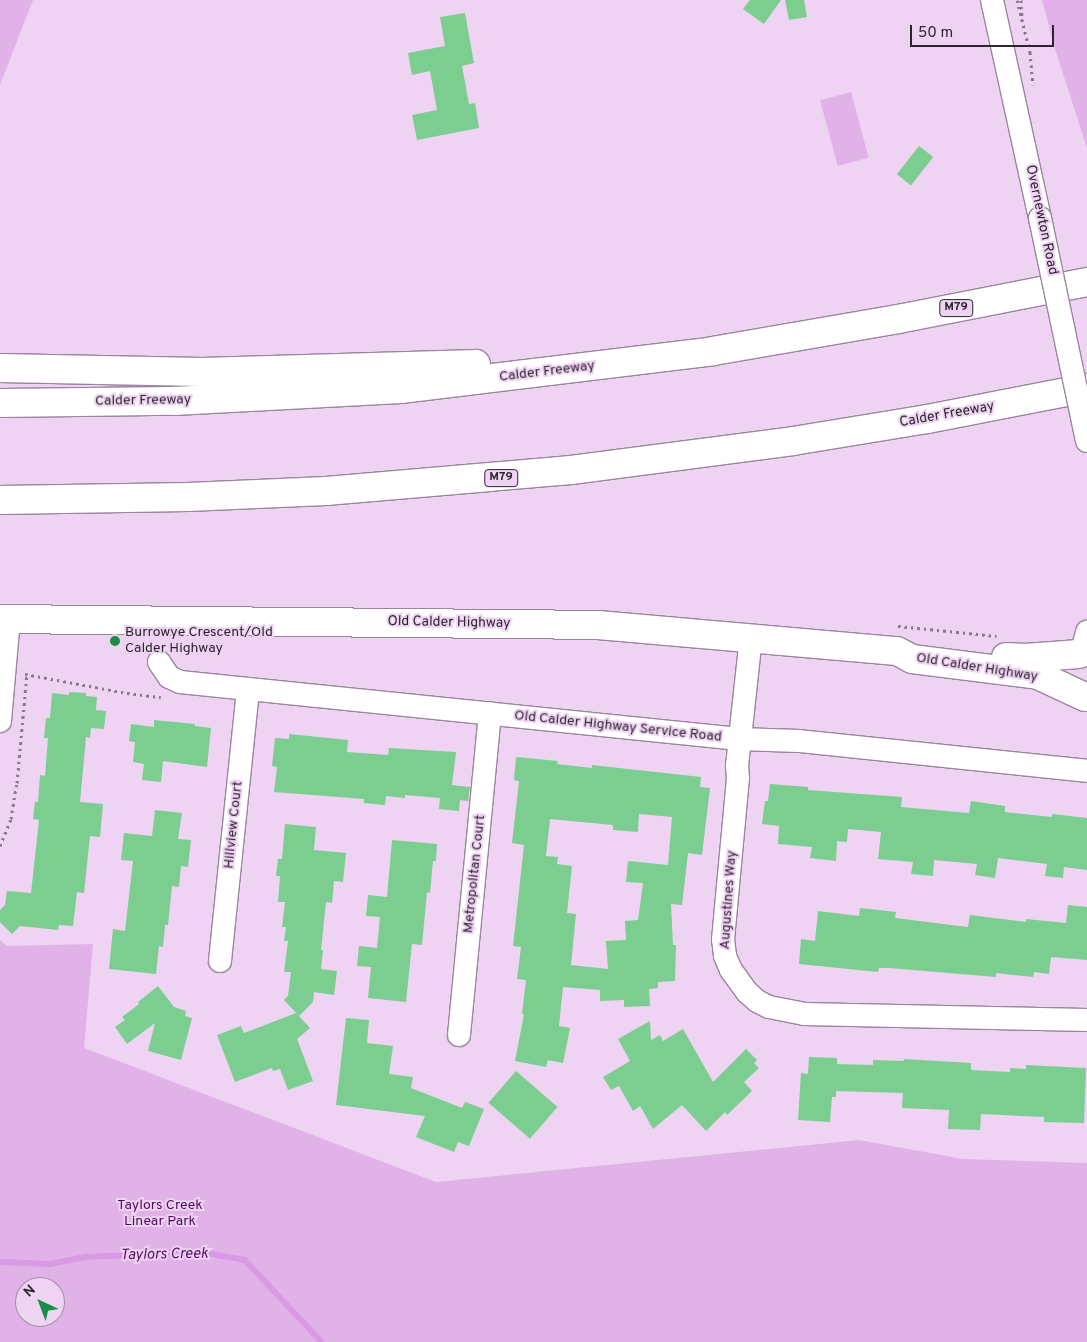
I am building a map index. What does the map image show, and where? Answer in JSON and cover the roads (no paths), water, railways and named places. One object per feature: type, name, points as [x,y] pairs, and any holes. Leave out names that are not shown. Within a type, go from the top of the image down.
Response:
[{"type":"main road","name":"Calder Freeway","points":[[0,403],[193,400],[401,389],[713,351],[825,332],[1087,282]]},
{"type":"main road","points":[[0,368],[202,372],[488,364],[711,347],[825,332]]},
{"type":"main road","name":"Calder Freeway","points":[[0,500],[179,498],[316,492],[515,476],[642,462],[793,441],[954,414],[1087,388]]},
{"type":"main road","name":"Old Calder Highway","points":[[4,619],[598,625],[751,637],[895,638],[914,643],[948,646],[1025,658],[1084,647]]},
{"type":"main road","name":"Old Calder Highway","points":[[895,638],[912,659],[1038,675],[1086,697]]},
{"type":"main road","points":[[1084,647],[1073,660],[1070,677],[1072,685],[1086,697]]},
{"type":"street","name":"Overnewton Road","points":[[992,0],[1087,441]]},
{"type":"street","points":[[0,721],[5,671],[4,619]]},
{"type":"street","name":"Augustines Way","points":[[751,637],[739,739],[737,793],[723,939],[725,956],[738,981],[757,1001],[784,1012],[1087,1020]]},
{"type":"street","name":"Old Calder Highway Service Road","points":[[159,662],[169,677],[180,682],[739,739],[799,741],[1087,771]]},
{"type":"street","name":"Hillview Court","points":[[220,961],[248,689]]},
{"type":"street","name":"Metropolitan Court","points":[[459,1034],[490,713]]},
{"type":"waterway","name":"Taylors Creek","points":[[0,1262],[50,1264],[85,1257],[201,1252],[245,1260],[322,1342]]},
{"type":"place","name":"Burrowye Crescent/Old Calder Highway","points":[[115,641]]},
{"type":"park label","name":"Taylors Creek Linear Park","points":[[160,1214]]}]
